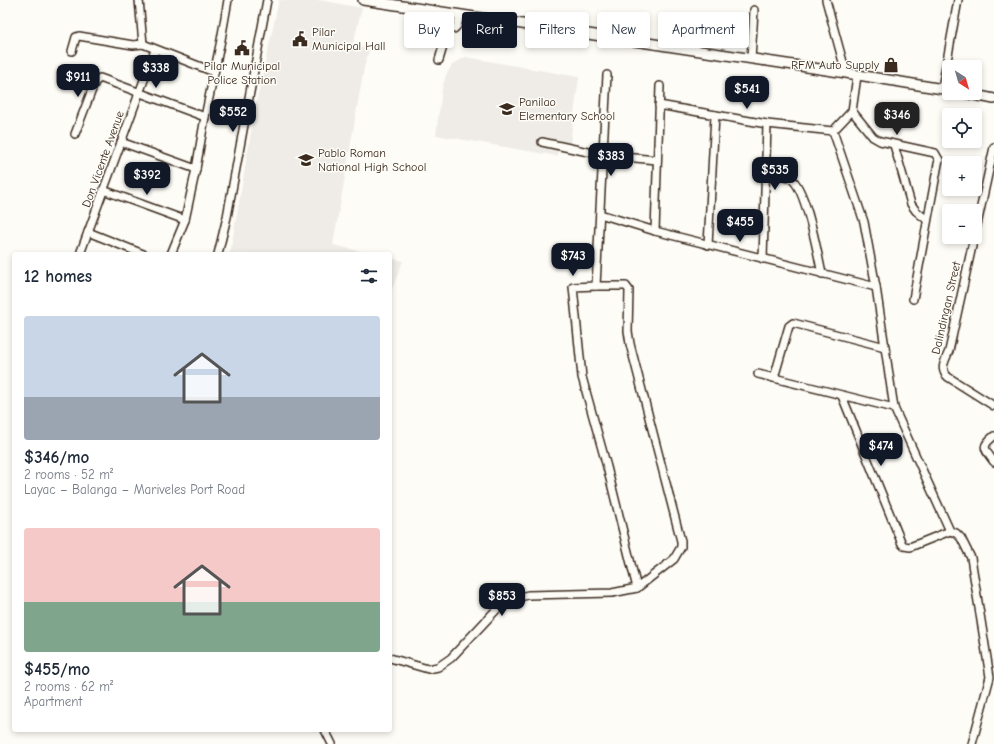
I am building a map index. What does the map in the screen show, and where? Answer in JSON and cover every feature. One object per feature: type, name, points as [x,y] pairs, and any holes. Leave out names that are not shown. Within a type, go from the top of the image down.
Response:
[{"type":"main road","points":[[365,0],[942,89]]},
{"type":"main road","points":[[982,97],[994,99]]},
{"type":"street","points":[[139,0],[142,44]]},
{"type":"street","points":[[172,252],[185,220],[228,0]]},
{"type":"street","points":[[218,252],[229,209],[267,0]]},
{"type":"street","points":[[826,0],[846,73]]},
{"type":"street","points":[[949,60],[958,0]]},
{"type":"street","points":[[752,59],[754,10]]},
{"type":"street","points":[[439,60],[447,33],[450,29],[454,29],[457,26],[460,15]]},
{"type":"street","points":[[72,51],[76,37],[79,36],[133,45],[142,44],[214,72]]},
{"type":"street","name":"Don Vicente Avenue","points":[[81,252],[155,50]]},
{"type":"street","points":[[596,286],[607,75]]},
{"type":"street","points":[[833,131],[852,111],[858,76]]},
{"type":"street","points":[[75,134],[95,82],[100,78],[205,117]]},
{"type":"street","points":[[655,231],[660,86]]},
{"type":"street","points":[[659,105],[767,124],[833,131]]},
{"type":"street","points":[[852,111],[873,137],[880,141],[935,153],[938,156],[938,164],[913,299]]},
{"type":"street","points":[[708,245],[715,114]]},
{"type":"street","points":[[763,259],[767,124]]},
{"type":"street","points":[[833,131],[864,222],[876,287],[894,408],[950,531]]},
{"type":"street","points":[[121,142],[196,169]]},
{"type":"street","points":[[542,142],[602,155],[657,160]]},
{"type":"street","points":[[894,145],[911,204],[916,211],[927,220]]},
{"type":"street","name":"Dalindingan Street","points":[[982,204],[994,147]]},
{"type":"street","points":[[766,173],[790,178],[798,186],[809,216],[822,274]]},
{"type":"street","points":[[103,190],[185,220]]},
{"type":"street","points":[[600,214],[655,231],[876,287]]},
{"type":"street","points":[[88,232],[137,252]]},
{"type":"street","name":"Dalindingan Street","points":[[973,244],[950,351],[943,368],[943,372],[948,377],[994,406]]},
{"type":"street","points":[[392,659],[428,669],[438,667],[451,658],[496,610],[508,600],[528,595],[612,593],[637,588],[674,559],[681,547],[681,541],[630,344],[628,332],[629,290],[626,286],[620,285],[573,287],[582,377],[607,467],[637,588]]},
{"type":"street","points":[[774,378],[788,326],[793,323],[885,347]]},
{"type":"street","points":[[758,374],[894,408]]},
{"type":"street","points":[[842,396],[902,544],[910,547],[950,531],[956,533],[961,538],[971,558],[990,677],[972,744]]},
{"type":"street","points":[[994,436],[986,443],[985,447],[994,462]]},
{"type":"street","points":[[326,732],[332,744]]},
{"type":"shaded area","points":[[279,0],[320,0],[362,8],[353,44],[369,50],[364,68],[333,245],[364,252],[230,252],[256,104]]},
{"type":"shaded area","name":"Panilao Elementary School","points":[[465,57],[579,77],[570,144],[560,142],[557,156],[436,135],[442,89],[446,75],[452,65]]},
{"type":"shaded area","points":[[392,258],[403,261],[392,289]]},
{"type":"place","name":"Pilar Municipal Hall","points":[[300,39]]},
{"type":"place","name":"Pilar Municipal Police Station","points":[[242,48]]},
{"type":"place","name":"RFM Auto Supply","points":[[891,65]]},
{"type":"place","name":"Panilao Elementary School","points":[[507,109]]},
{"type":"place","name":"Pablo Roman National High School","points":[[306,160]]}]
